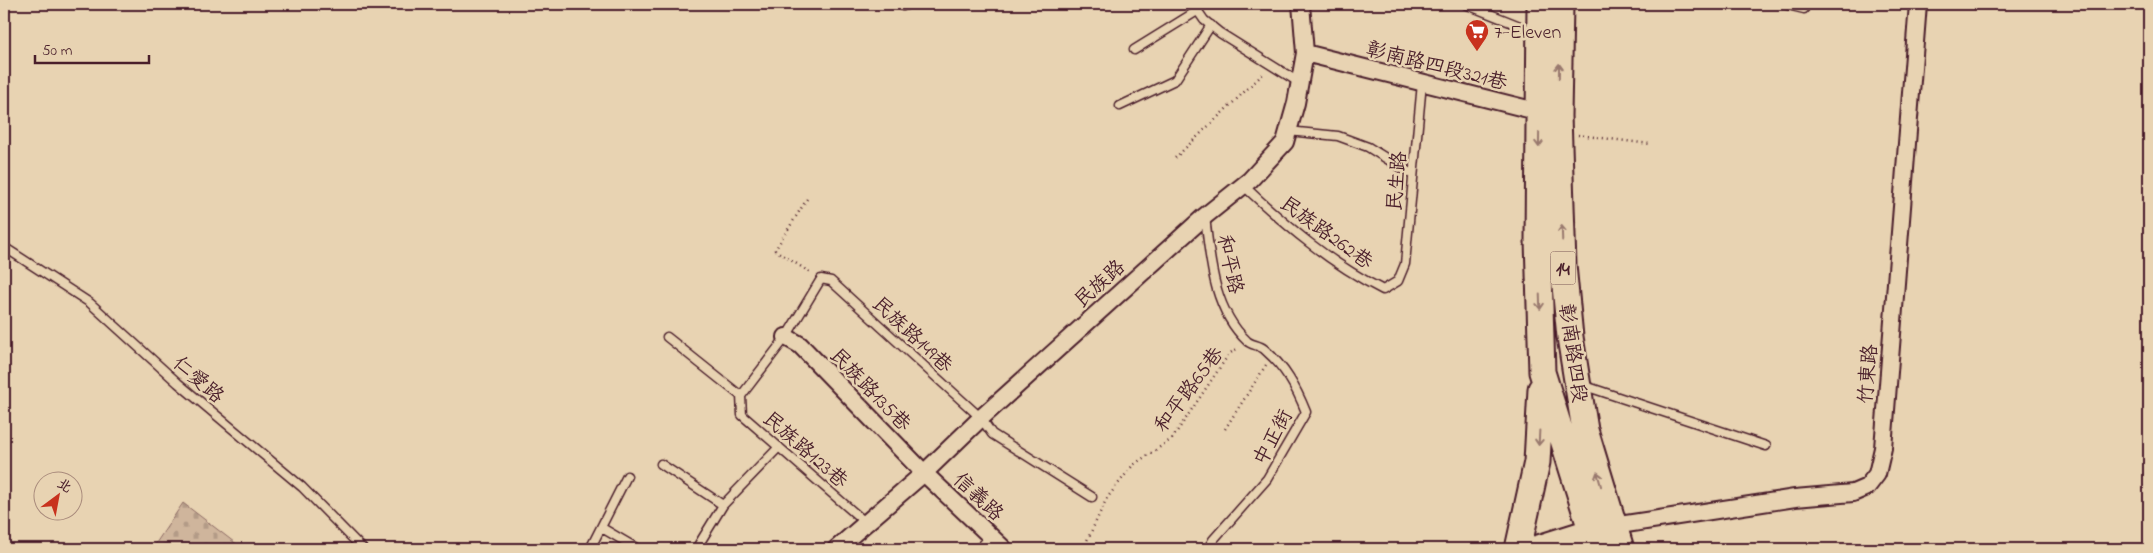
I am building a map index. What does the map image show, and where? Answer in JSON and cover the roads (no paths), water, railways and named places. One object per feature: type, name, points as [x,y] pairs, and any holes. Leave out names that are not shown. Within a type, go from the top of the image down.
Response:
[{"type":"main road","name":"彰南路四段","points":[[1540,4],[1540,34],[1552,120],[1570,337],[1605,539]]},
{"type":"main road","name":"彰南路四段","points":[[1560,4],[1552,120],[1538,240],[1542,372],[1605,539]]},
{"type":"main road","points":[[1518,549],[1537,462],[1542,372]]},
{"type":"street","name":"民族路","points":[[836,549],[924,473],[981,418],[1205,216],[1243,185],[1285,142],[1296,103],[1305,53],[1301,4]]},
{"type":"street","name":"竹東路","points":[[1605,539],[1795,498],[1853,493],[1867,487],[1876,474],[1883,448],[1918,4]]},
{"type":"street","name":"彰南路四段321巷","points":[[1305,53],[1422,83],[1552,120]]},
{"type":"street","name":"民族路135巷","points":[[786,337],[800,345],[924,473]]},
{"type":"street","name":"信義路","points":[[924,473],[1004,549]]},
{"type":"street","points":[[1534,549],[1537,547],[1605,539]]},
{"type":"lane","points":[[1465,4],[1540,34]]},
{"type":"lane","points":[[1784,4],[1804,9],[1807,4]]},
{"type":"lane","points":[[1134,50],[1195,7],[1204,20],[1300,83]]},
{"type":"lane","points":[[1120,106],[1175,80],[1211,25]]},
{"type":"lane","name":"民生路","points":[[1398,281],[1405,264],[1422,83]]},
{"type":"lane","points":[[1288,131],[1338,136],[1368,147],[1413,175]]},
{"type":"lane","name":"民族路262巷","points":[[1243,185],[1279,220],[1360,278],[1384,290],[1398,281]]},
{"type":"lane","name":"和平路","points":[[1205,216],[1216,289],[1228,317],[1248,342]]},
{"type":"lane","name":"仁愛路","points":[[4,246],[90,303],[178,383],[302,487],[363,549]]},
{"type":"lane","name":"民族路149巷","points":[[786,337],[821,279],[831,281],[981,418],[992,434],[1092,497]]},
{"type":"lane","points":[[667,337],[741,396],[786,337]]},
{"type":"lane","name":"中正街","points":[[1208,549],[1213,540],[1268,479],[1306,412],[1295,385],[1272,356],[1261,347],[1248,342]]},
{"type":"lane","points":[[1578,383],[1766,446]]},
{"type":"lane","name":"民族路123巷","points":[[741,396],[742,415],[866,523]]},
{"type":"lane","points":[[696,549],[723,505],[779,447]]},
{"type":"lane","points":[[661,464],[723,505]]},
{"type":"lane","points":[[590,549],[627,476]]},
{"type":"lane","points":[[602,528],[638,549]]},
{"type":"lane","points":[[979,549],[990,536]]},
{"type":"place","name":"7-Eleven","points":[[1477,52]]}]
